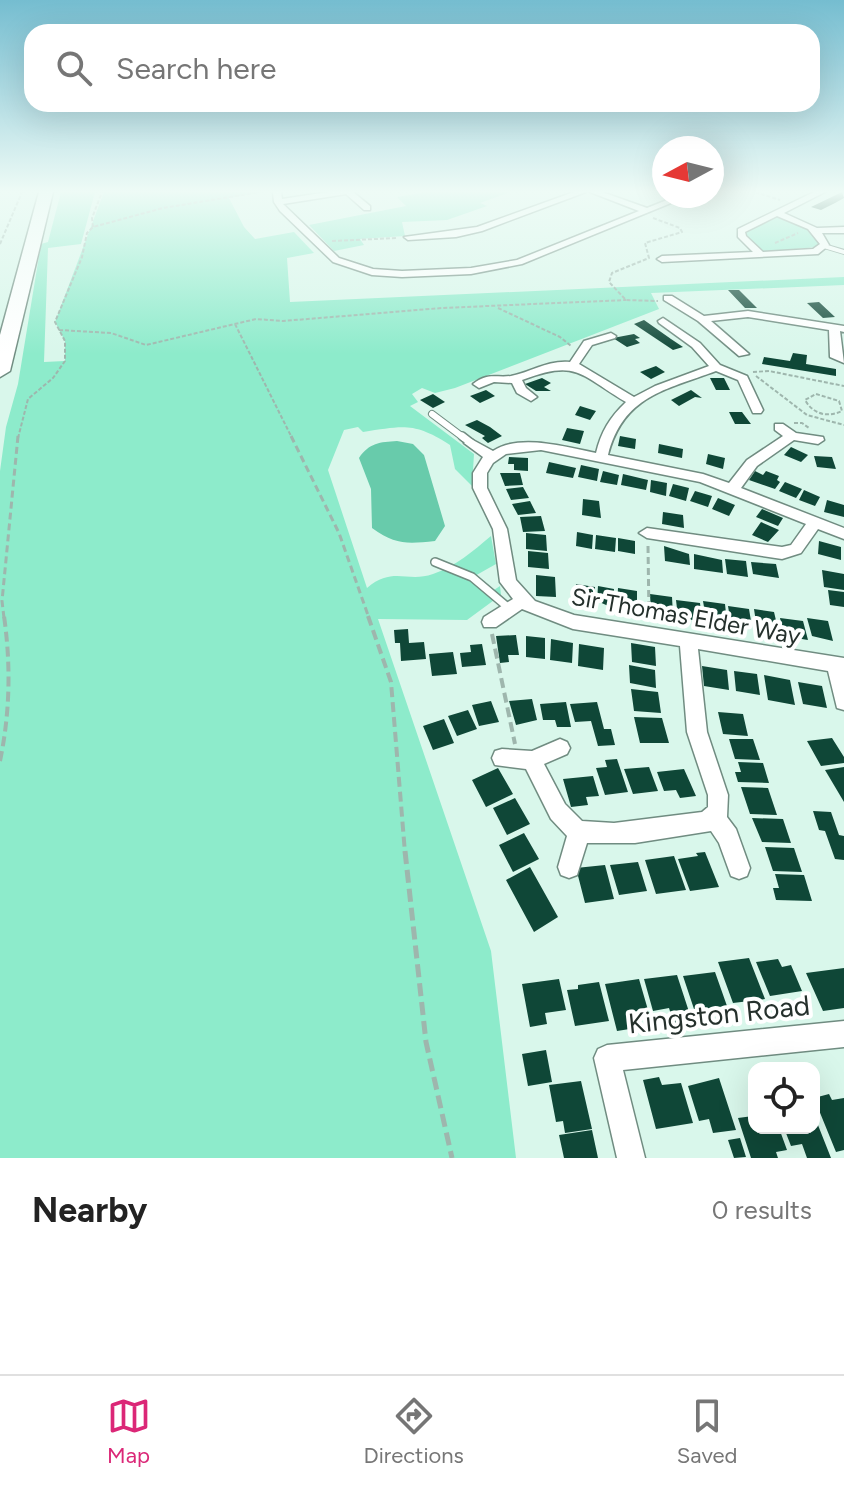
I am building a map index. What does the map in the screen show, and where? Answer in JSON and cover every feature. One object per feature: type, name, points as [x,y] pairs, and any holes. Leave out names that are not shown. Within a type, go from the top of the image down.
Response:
[{"type":"highway","points":[[0,371],[32,246]]},
{"type":"street","points":[[320,246],[336,260],[372,272],[402,274],[471,271],[519,262],[559,246]]},
{"type":"street","points":[[751,246],[758,253]]},
{"type":"street","points":[[662,259],[815,252],[824,246]]},
{"type":"street","points":[[664,299],[702,319],[743,354]]},
{"type":"street","points":[[702,319],[748,314],[839,329],[840,346],[836,357],[844,360]]},
{"type":"street","points":[[663,321],[696,345],[716,367],[743,378],[757,410]]},
{"type":"street","points":[[573,365],[589,342],[611,336]]},
{"type":"street","points":[[479,384],[493,378],[515,380],[544,366],[573,365],[632,401]]},
{"type":"street","points":[[601,457],[608,427],[632,401],[716,367]]},
{"type":"street","points":[[515,380],[521,390],[531,397]]},
{"type":"street","points":[[779,427],[792,436],[818,440]]},
{"type":"street","points":[[733,488],[752,463],[792,436]]},
{"type":"street","points":[[471,443],[493,457]]},
{"type":"street","points":[[490,622],[516,605],[508,582],[500,529],[480,488],[482,467],[493,457],[514,447],[533,445],[703,478],[844,534]]},
{"type":"street","points":[[647,533],[782,553],[796,549],[814,524]]},
{"type":"street","name":"Sir Thomas Elder Way","points":[[516,605],[553,617],[840,666]]},
{"type":"street","points":[[560,748],[517,759],[564,819],[579,833],[590,835],[707,822],[714,817],[718,812],[718,795],[697,732],[688,641]]},
{"type":"street","points":[[840,666],[844,702]]},
{"type":"street","points":[[714,817],[728,837],[739,868]]},
{"type":"street","points":[[569,867],[579,833]]},
{"type":"street","name":"Kingston Road","points":[[631,1158],[607,1058],[844,1034]]},
{"type":"lane","points":[[824,246],[844,252]]},
{"type":"lane","points":[[432,414],[471,443]]},
{"type":"lane","points":[[435,562],[472,577],[516,605]]},
{"type":"path","points":[[0,761],[6,733],[10,658],[2,601],[19,431],[28,399],[53,378],[65,361],[65,341],[55,322],[84,246]]},
{"type":"path","points":[[626,300],[611,287],[612,273],[649,258],[646,246]]},
{"type":"path","points":[[758,253],[771,246]]},
{"type":"path","points":[[60,331],[111,333],[146,345],[256,319],[283,321],[442,308],[664,299]]},
{"type":"path","points":[[498,306],[528,325],[563,336],[573,347],[582,351]]},
{"type":"path","points":[[235,324],[339,533],[391,682],[399,794],[426,1042],[452,1158]]},
{"type":"path","points":[[844,386],[769,371],[751,372],[797,412],[813,419],[844,425]]},
{"type":"path","points":[[828,396],[843,408],[836,414],[818,412],[805,403],[807,397],[828,396]]},
{"type":"path","points":[[805,424],[818,412]]},
{"type":"path","points":[[647,533],[650,635]]},
{"type":"path","points":[[490,622],[517,759]]},
{"type":"shaded area","points":[[41,246],[64,246],[48,248],[44,362],[65,361],[65,341],[55,322],[84,246],[307,246],[314,253],[287,258],[290,302],[844,277],[844,285],[651,293],[659,309],[455,388],[435,393],[422,388],[412,394],[418,402],[410,406],[474,454],[472,486],[455,469],[450,445],[427,432],[408,428],[363,432],[358,427],[344,430],[328,470],[367,588],[376,581],[392,576],[415,577],[441,571],[464,558],[491,536],[496,564],[473,577],[491,592],[500,586],[501,595],[467,620],[378,619],[491,951],[516,1158],[0,1158],[0,471],[6,427],[18,384]]},
{"type":"shaded area","points":[[329,246],[359,246],[334,251]]},
{"type":"shaded area","points":[[757,246],[817,246],[816,247],[764,252]]},
{"type":"shaded area","points":[[397,441],[413,444],[424,455],[445,526],[435,541],[402,542],[372,528],[371,489],[359,458],[375,444]]},
{"type":"building","points":[[728,290],[739,290],[757,308],[745,308]]},
{"type":"building","points":[[819,302],[835,317],[823,318],[807,303]]},
{"type":"building","points":[[644,320],[683,347],[673,350],[634,324]]},
{"type":"building","points":[[634,334],[640,338],[635,339],[640,343],[627,347],[613,338]]},
{"type":"building","points":[[793,353],[807,355],[806,364],[836,369],[836,376],[762,364],[764,357],[790,361]]},
{"type":"building","points":[[656,366],[665,372],[651,379],[640,372]]},
{"type":"building","points":[[542,378],[551,383],[544,387],[551,391],[536,391],[525,384]]},
{"type":"building","points":[[710,378],[724,378],[730,390],[716,390]]},
{"type":"building","points":[[486,390],[495,396],[480,403],[470,396]]},
{"type":"building","points":[[691,390],[702,398],[695,397],[679,406],[671,400]]},
{"type":"building","points":[[433,394],[445,402],[433,408],[420,400]]},
{"type":"building","points":[[580,406],[596,411],[590,420],[575,415]]},
{"type":"building","points":[[729,412],[742,412],[751,424],[735,424]]},
{"type":"building","points":[[477,420],[502,436],[488,443],[482,438],[485,436],[465,425]]},
{"type":"building","points":[[567,428],[584,431],[580,444],[562,440]]},
{"type":"building","points":[[620,436],[636,439],[635,449],[618,446]]},
{"type":"building","points":[[659,444],[683,449],[682,458],[658,453]]},
{"type":"building","points":[[791,447],[808,455],[801,462],[784,455]]},
{"type":"building","points":[[708,454],[725,458],[723,469],[706,464]]},
{"type":"building","points":[[814,456],[832,457],[836,469],[817,467]]},
{"type":"building","points":[[509,457],[528,458],[528,471],[514,470],[514,464],[508,464]]},
{"type":"building","points":[[549,462],[576,468],[573,478],[546,473]]},
{"type":"building","points":[[581,465],[599,469],[597,481],[578,477]]},
{"type":"building","points":[[603,471],[619,475],[617,485],[600,482]]},
{"type":"building","points":[[755,471],[779,476],[777,480],[780,482],[775,489],[749,480]]},
{"type":"building","points":[[500,473],[520,473],[523,485],[505,486]]},
{"type":"building","points":[[623,474],[648,480],[646,490],[621,485]]},
{"type":"building","points":[[651,480],[667,483],[666,496],[650,492]]},
{"type":"building","points":[[785,482],[802,489],[796,498],[779,491]]},
{"type":"building","points":[[673,484],[689,488],[686,501],[669,496]]},
{"type":"building","points":[[523,487],[529,498],[511,500],[506,489]]},
{"type":"building","points":[[804,490],[820,497],[815,506],[799,500]]},
{"type":"building","points":[[695,491],[712,496],[708,507],[690,501]]},
{"type":"building","points":[[718,498],[735,505],[729,516],[712,509]]},
{"type":"building","points":[[583,499],[599,501],[601,518],[582,515]]},
{"type":"building","points":[[827,500],[844,505],[844,517],[824,512]]},
{"type":"building","points":[[530,501],[536,513],[518,515],[512,504]]},
{"type":"building","points":[[762,509],[783,518],[778,526],[756,517]]},
{"type":"building","points":[[663,512],[683,515],[684,528],[662,524]]},
{"type":"building","points":[[541,516],[545,531],[523,532],[520,517]]},
{"type":"building","points":[[761,522],[779,530],[768,542],[752,535]]},
{"type":"building","points":[[577,532],[593,535],[592,549],[576,546]]},
{"type":"building","points":[[526,533],[546,535],[547,551],[526,549]]},
{"type":"building","points":[[596,535],[616,538],[615,552],[595,549]]},
{"type":"building","points":[[618,538],[635,541],[635,554],[618,551]]},
{"type":"building","points":[[819,541],[841,547],[841,560],[818,554]]},
{"type":"building","points":[[664,546],[689,554],[690,565],[665,561]]},
{"type":"building","points":[[528,551],[548,553],[549,569],[528,567]]},
{"type":"building","points":[[694,554],[722,560],[723,573],[694,569]]},
{"type":"building","points":[[725,559],[746,561],[748,577],[727,574]]},
{"type":"building","points":[[751,562],[776,564],[779,578],[753,574]]},
{"type":"building","points":[[822,570],[844,574],[844,590],[824,587]]},
{"type":"building","points":[[536,575],[555,577],[556,597],[536,596]]},
{"type":"building","points":[[576,584],[595,587],[594,602],[575,599]]},
{"type":"building","points":[[598,586],[614,589],[613,608],[597,601]]},
{"type":"building","points":[[618,588],[637,591],[637,609],[617,605]]},
{"type":"building","points":[[828,590],[844,592],[844,607],[830,605]]},
{"type":"building","points":[[650,594],[672,597],[673,615],[651,612]]},
{"type":"building","points":[[676,600],[700,603],[702,622],[678,617]]},
{"type":"building","points":[[703,601],[725,604],[727,623],[706,619]]},
{"type":"building","points":[[728,606],[749,609],[752,627],[731,624]]},
{"type":"building","points":[[754,609],[774,612],[779,633],[757,629]]},
{"type":"building","points":[[780,618],[803,621],[808,640],[784,636]]},
{"type":"building","points":[[807,618],[828,621],[833,641],[812,636]]},
{"type":"building","points":[[408,629],[409,643],[424,642],[426,659],[401,661],[400,643],[395,643],[394,630]]},
{"type":"building","points":[[516,635],[519,655],[508,655],[509,662],[500,663],[496,636]]},
{"type":"building","points":[[526,636],[545,638],[545,659],[526,657]]},
{"type":"building","points":[[551,639],[573,643],[572,663],[550,660]]},
{"type":"building","points":[[631,643],[655,647],[656,666],[632,662]]},
{"type":"building","points":[[482,644],[486,665],[462,667],[460,653],[471,652],[470,645]]},
{"type":"building","points":[[579,644],[604,648],[603,670],[578,666]]},
{"type":"building","points":[[453,652],[457,674],[432,676],[429,654]]},
{"type":"building","points":[[629,665],[655,670],[656,688],[630,683]]},
{"type":"building","points":[[702,666],[727,670],[729,690],[704,686]]},
{"type":"building","points":[[734,671],[757,674],[760,695],[736,691]]},
{"type":"building","points":[[764,675],[790,680],[795,705],[768,700]]},
{"type":"building","points":[[798,682],[822,686],[827,708],[803,704]]},
{"type":"building","points":[[631,689],[658,692],[661,713],[634,711]]},
{"type":"building","points":[[532,699],[537,720],[516,725],[509,701]]},
{"type":"building","points":[[491,701],[499,722],[479,726],[472,705]]},
{"type":"building","points":[[566,702],[571,727],[557,727],[555,720],[543,720],[540,704]]},
{"type":"building","points":[[597,702],[604,729],[611,729],[615,745],[598,746],[591,721],[575,722],[570,704]]},
{"type":"building","points":[[468,710],[477,729],[457,736],[448,716]]},
{"type":"building","points":[[718,712],[743,714],[748,736],[723,734]]},
{"type":"building","points":[[634,717],[662,718],[669,743],[640,743]]},
{"type":"building","points":[[444,719],[454,743],[433,750],[423,726]]},
{"type":"building","points":[[832,738],[844,757],[844,763],[821,766],[807,741]]},
{"type":"building","points":[[729,739],[753,739],[760,760],[735,759]]},
{"type":"building","points":[[617,759],[628,792],[605,795],[596,768],[607,767],[605,760]]},
{"type":"building","points":[[738,762],[763,763],[769,783],[738,782],[735,772],[741,772]]},
{"type":"building","points":[[649,767],[658,791],[633,794],[624,769]]},
{"type":"building","points":[[844,767],[844,802],[825,770]]},
{"type":"building","points":[[498,768],[513,794],[486,807],[472,780]]},
{"type":"building","points":[[684,769],[696,796],[680,798],[676,790],[664,791],[657,772]]},
{"type":"building","points":[[593,776],[599,796],[586,797],[588,805],[571,807],[563,779]]},
{"type":"building","points":[[741,787],[768,788],[777,815],[750,814]]},
{"type":"building","points":[[515,798],[530,824],[507,835],[493,808]]},
{"type":"building","points":[[813,811],[831,812],[839,835],[844,836],[844,860],[835,859],[825,831],[819,830]]},
{"type":"building","points":[[752,818],[783,819],[791,843],[762,842]]},
{"type":"building","points":[[524,833],[539,859],[513,872],[499,845]]},
{"type":"building","points":[[765,847],[794,848],[802,872],[773,871]]},
{"type":"building","points":[[705,852],[719,887],[690,891],[678,859]]},
{"type":"building","points":[[674,856],[686,890],[656,894],[645,860]]},
{"type":"building","points":[[638,862],[647,891],[619,895],[610,865]]},
{"type":"building","points":[[605,865],[614,899],[585,903],[576,868]]},
{"type":"building","points":[[530,867],[558,917],[534,932],[506,880]]},
{"type":"building","points":[[775,874],[804,875],[812,901],[776,900],[773,888],[779,888]]},
{"type":"building","points":[[749,958],[765,999],[733,1003],[718,962]]},
{"type":"building","points":[[778,959],[782,967],[791,965],[802,991],[770,996],[756,962]]},
{"type":"building","points":[[844,968],[844,1008],[823,1011],[806,973]]},
{"type":"building","points":[[715,972],[727,1006],[710,1008],[711,1013],[696,1015],[683,976]]},
{"type":"building","points":[[677,975],[692,1021],[674,1024],[669,1008],[653,1011],[644,979]]},
{"type":"building","points":[[559,979],[566,1010],[545,1013],[547,1024],[530,1027],[522,984]]},
{"type":"building","points":[[639,979],[648,1010],[631,1012],[636,1028],[617,1031],[605,984]]},
{"type":"building","points":[[599,982],[609,1021],[575,1026],[567,990]]},
{"type":"building","points":[[546,1050],[552,1082],[528,1086],[522,1054]]},
{"type":"building","points":[[659,1077],[662,1085],[681,1083],[693,1123],[656,1129],[643,1080]]},
{"type":"building","points":[[719,1078],[736,1130],[713,1133],[709,1119],[699,1121],[688,1086]]},
{"type":"building","points":[[581,1081],[592,1129],[565,1133],[563,1121],[556,1122],[549,1085]]},
{"type":"building","points":[[829,1094],[832,1100],[844,1098],[844,1150],[836,1152],[820,1113],[820,1096]]},
{"type":"building","points":[[748,1117],[748,1134],[781,1134],[787,1150],[776,1152],[778,1158],[751,1158],[738,1118]]},
{"type":"building","points":[[592,1130],[598,1158],[564,1158],[559,1135]]},
{"type":"building","points":[[820,1130],[831,1158],[807,1158],[802,1144],[791,1146],[786,1134],[820,1134]]},
{"type":"building","points":[[740,1138],[746,1157],[734,1158],[728,1140]]}]
